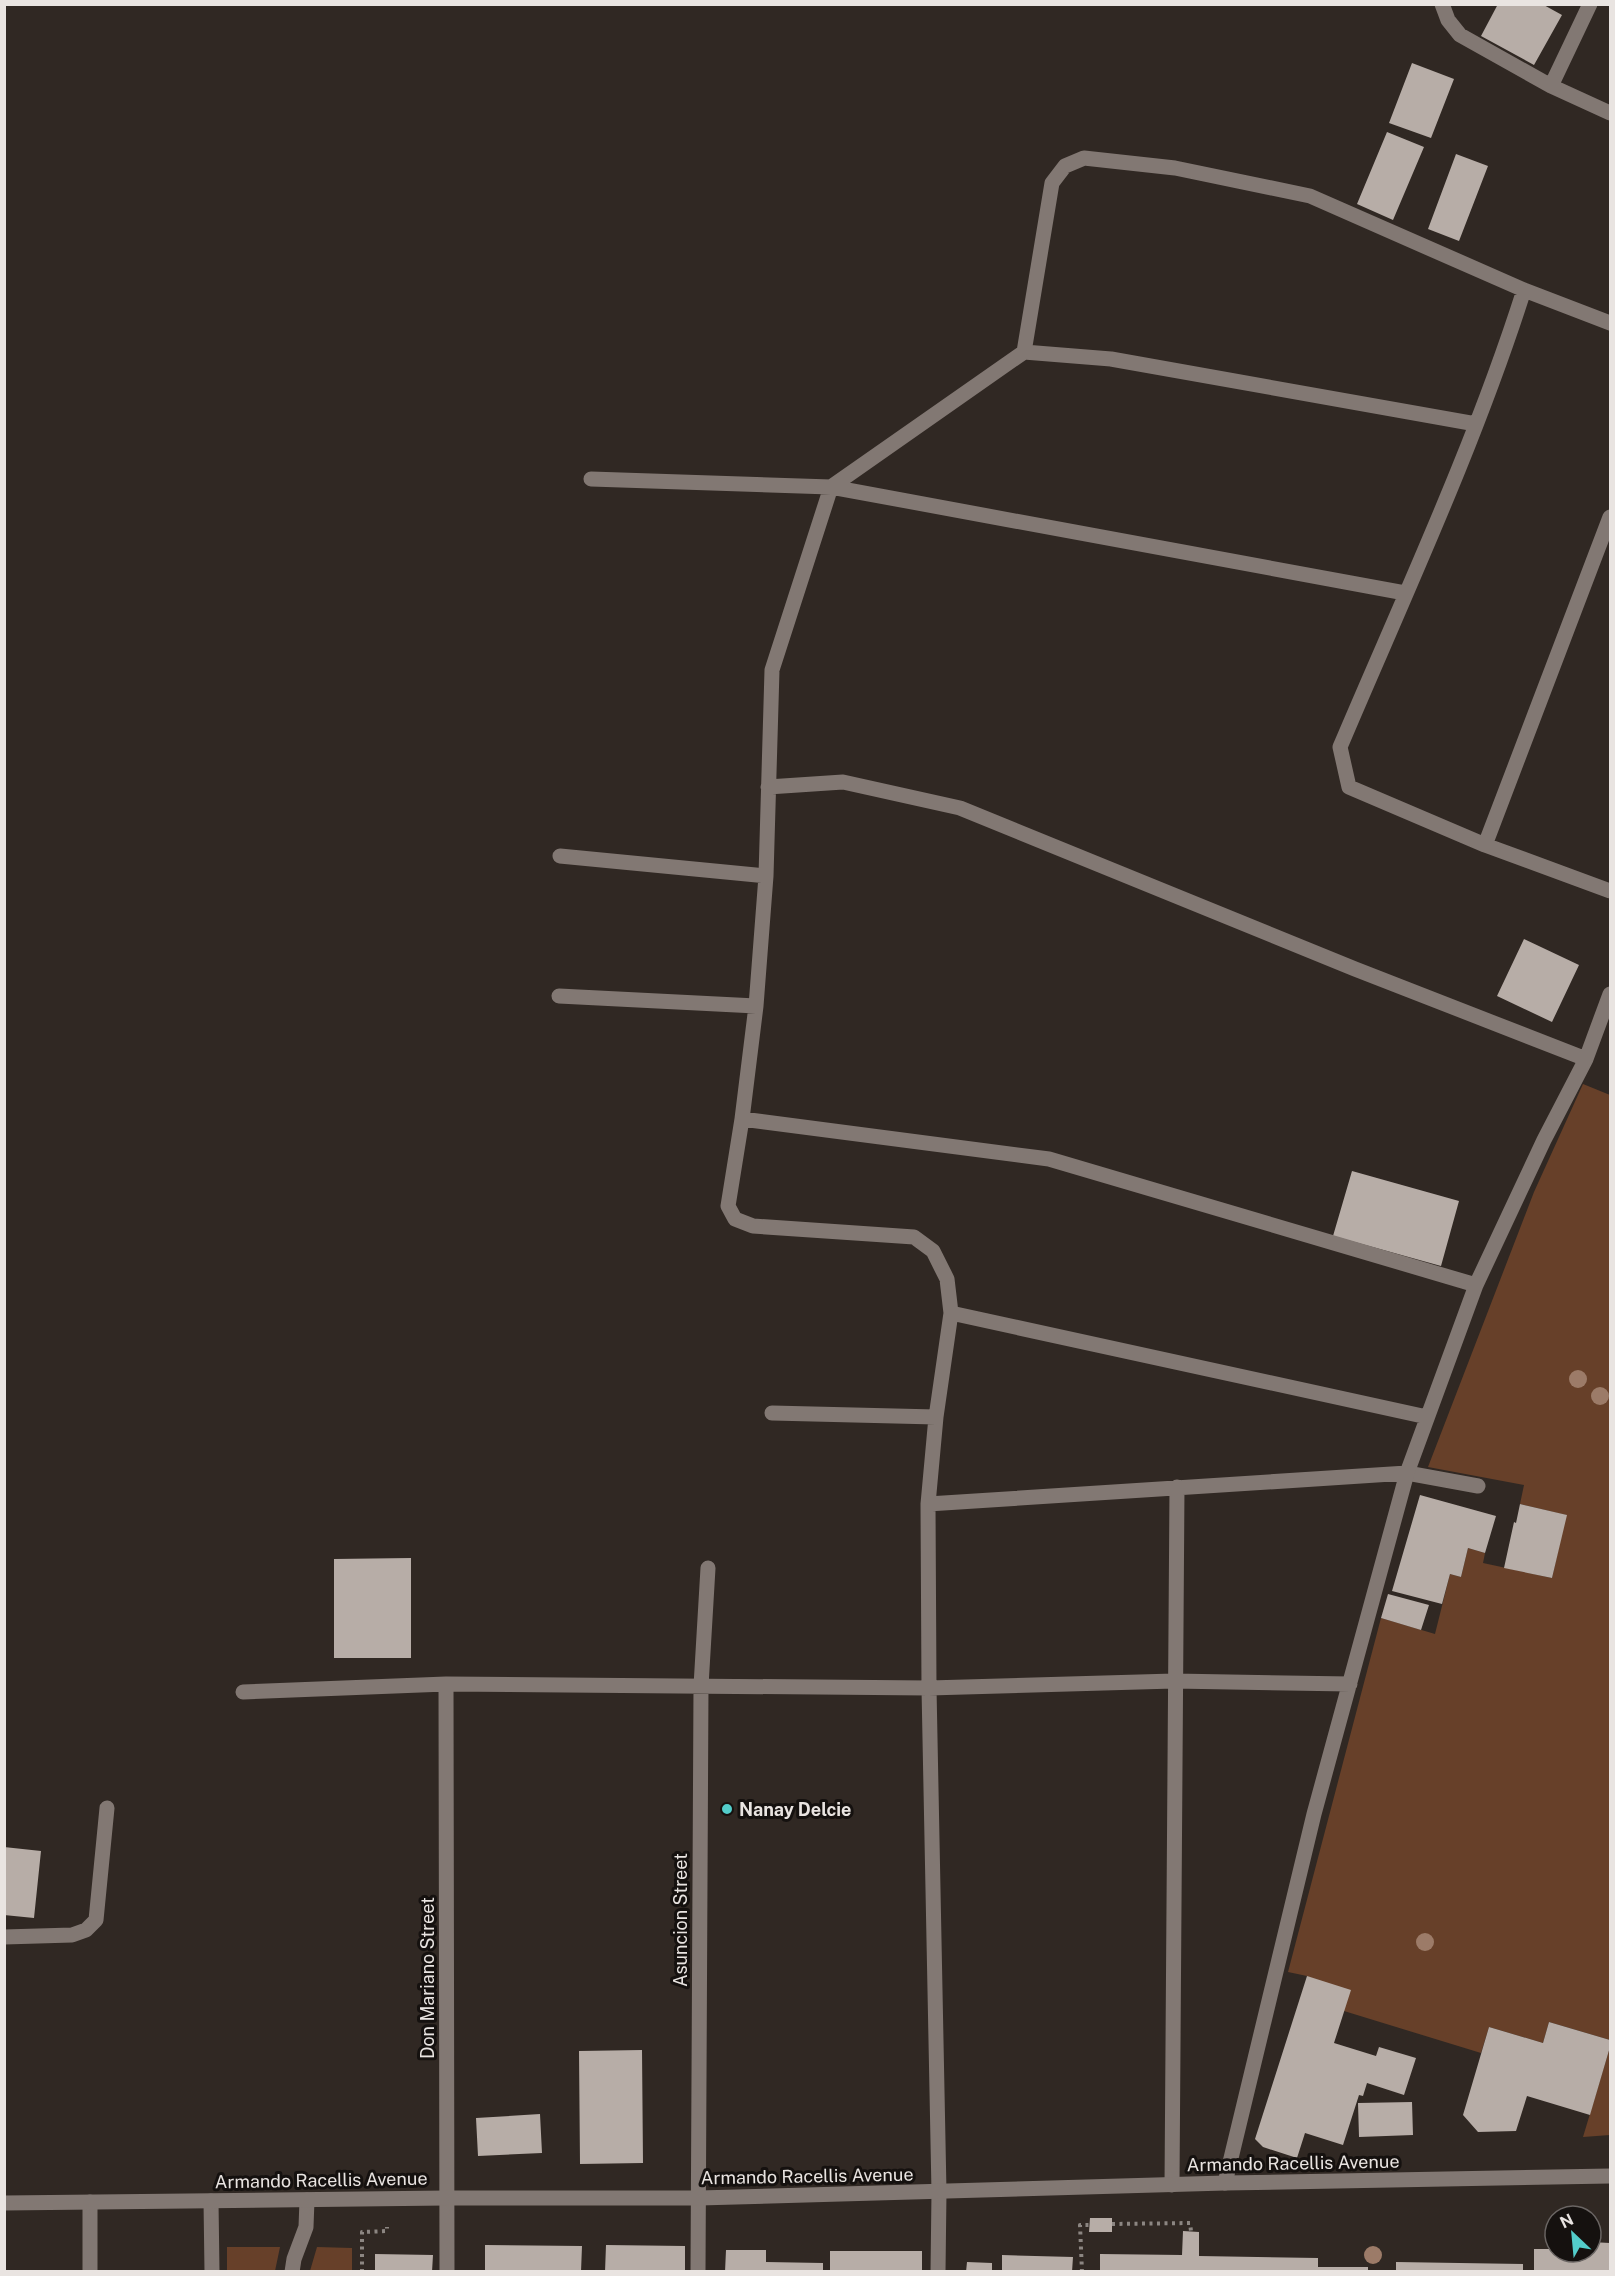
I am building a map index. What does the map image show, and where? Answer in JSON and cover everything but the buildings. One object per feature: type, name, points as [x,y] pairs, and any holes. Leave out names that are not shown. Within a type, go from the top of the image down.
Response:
[{"type":"street","points":[[1442,4],[1448,20],[1460,35],[1551,86],[1611,113]]},
{"type":"street","points":[[1551,86],[1590,4]]},
{"type":"street","points":[[1024,352],[1052,183],[1065,166],[1084,158],[1175,168],[1310,196],[1524,290],[1611,323]]},
{"type":"street","points":[[1524,290],[1501,361],[1476,424],[1340,747],[1349,787],[1485,845],[1611,891]]},
{"type":"street","points":[[938,2271],[939,2192],[929,1688],[928,1504],[936,1417],[951,1313],[947,1279],[933,1251],[914,1237],[753,1226],[735,1219],[728,1206],[742,1119],[756,1006],[766,876],[772,670],[831,487],[1024,352],[1111,359],[1476,424]]},
{"type":"street","points":[[591,479],[831,487],[1405,593]]},
{"type":"street","points":[[1485,845],[1611,517]]},
{"type":"street","points":[[768,787],[843,782],[960,808],[1355,969],[1586,1059]]},
{"type":"street","points":[[560,856],[766,876]]},
{"type":"street","points":[[1225,2183],[1314,1814],[1407,1473],[1476,1285],[1534,1160],[1586,1059],[1611,994]]},
{"type":"street","points":[[559,996],[756,1006]]},
{"type":"street","points":[[742,1119],[1049,1159],[1476,1285]]},
{"type":"street","points":[[951,1313],[1426,1417]]},
{"type":"street","points":[[772,1413],[936,1417]]},
{"type":"street","points":[[928,1504],[1407,1473],[1479,1486]]},
{"type":"street","points":[[1172,2185],[1177,1487]]},
{"type":"street","name":"Asuncion Street","points":[[698,2271],[700,1686],[708,1568]]},
{"type":"street","points":[[243,1692],[446,1683],[929,1688],[1174,1681],[1350,1684]]},
{"type":"street","name":"Don Mariano Street","points":[[446,1683],[447,2271]]},
{"type":"street","points":[[4,1937],[72,1935],[86,1930],[96,1920],[107,1808]]},
{"type":"street","name":"Armando Racellis Avenue","points":[[4,2203],[446,2198],[699,2198],[1225,2183],[1611,2176]]},
{"type":"street","points":[[292,2271],[306,2227],[307,2200]]},
{"type":"street","points":[[212,2201],[212,2271]]},
{"type":"street","points":[[90,2202],[90,2271]]},
{"type":"path","points":[[1112,2224],[1190,2223],[1191,2231]]},
{"type":"path","points":[[1082,2271],[1080,2225],[1089,2225]]},
{"type":"path","points":[[362,2244],[362,2271]]},
{"type":"shaded area","points":[[1583,1084],[1610,1095],[1610,2040],[1549,2022],[1543,2043],[1489,2027],[1481,2053],[1344,2011],[1307,1976],[1288,1972],[1381,1618],[1435,1634],[1450,1574],[1461,1577],[1468,1548],[1485,1553],[1483,1563],[1552,1578],[1566,1515],[1520,1504],[1524,1485],[1428,1467],[1534,1192]]},
{"type":"shaded area","points":[[1610,2047],[1610,2135],[1583,2137]]},
{"type":"shaded area","points":[[227,2247],[280,2247],[275,2271],[227,2271]]},
{"type":"shaded area","points":[[317,2247],[352,2248],[352,2271],[310,2271]]},
{"type":"place","name":"Nanay Delcie","points":[[727,1809]]}]
